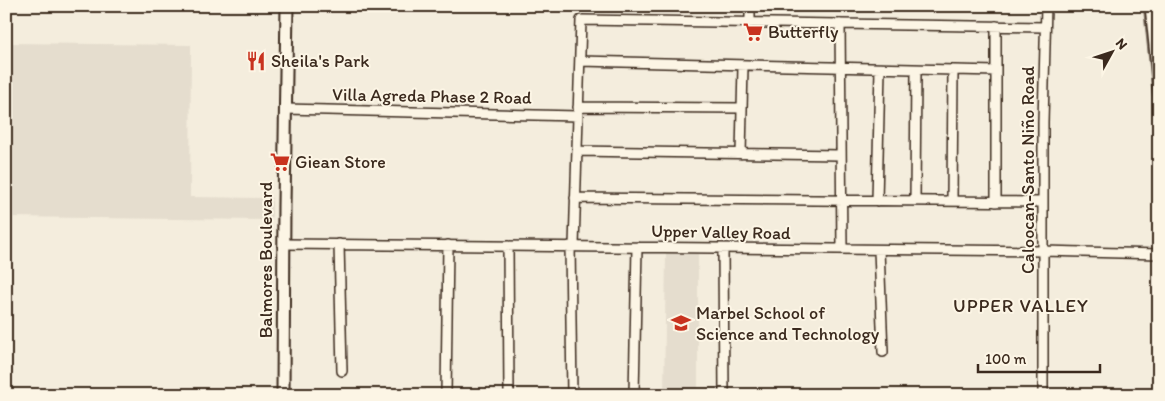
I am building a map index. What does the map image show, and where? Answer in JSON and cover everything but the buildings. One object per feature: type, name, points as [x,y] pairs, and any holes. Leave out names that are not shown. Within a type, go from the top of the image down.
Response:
[{"type":"main road","name":"Balmores Boulevard","points":[[283,395],[287,6]]},
{"type":"street","points":[[750,6],[750,23]]},
{"type":"street","name":"Caloocan-Santo Niño Road","points":[[1043,395],[1044,251],[1042,122],[1046,6]]},
{"type":"street","points":[[1150,6],[1159,95]]},
{"type":"street","points":[[572,395],[572,246],[581,20],[1046,27]]},
{"type":"street","points":[[840,24],[842,249]]},
{"type":"street","points":[[996,26],[996,202]]},
{"type":"street","points":[[580,61],[996,71]]},
{"type":"street","points":[[741,154],[743,66]]},
{"type":"street","points":[[877,201],[880,69]]},
{"type":"street","points":[[916,70],[916,201]]},
{"type":"street","points":[[952,201],[953,71]]},
{"type":"street","name":"Villa Agreda Phase 2 Road","points":[[285,109],[578,111],[742,108]]},
{"type":"street","points":[[577,150],[840,155]]},
{"type":"street","points":[[575,198],[1043,202]]},
{"type":"street","name":"Upper Valley Road","points":[[284,244],[1044,251],[1159,254]]},
{"type":"street","points":[[339,244],[342,371]]},
{"type":"street","points":[[446,395],[448,245]]},
{"type":"street","points":[[508,246],[509,395]]},
{"type":"street","points":[[634,395],[637,247]]},
{"type":"street","points":[[722,249],[724,395]]},
{"type":"street","points":[[879,250],[883,352]]},
{"type":"shaded area","points":[[6,43],[191,45],[190,197],[272,198],[272,220],[6,217]]},
{"type":"shaded area","name":"Marbel School of Science and Technology","points":[[666,252],[698,252],[698,395],[664,395]]},
{"type":"waterway","points":[[1144,6],[1159,153]]},
{"type":"place","name":"Butterfly","points":[[753,32]]},
{"type":"place","name":"Sheila's Park","points":[[256,61]]},
{"type":"place","name":"Giean Store","points":[[280,162]]},
{"type":"place","name":"Marbel School of Science and Technology","points":[[681,323]]},
{"type":"district","name":"UPPER VALLEY","points":[[1021,305]]}]
